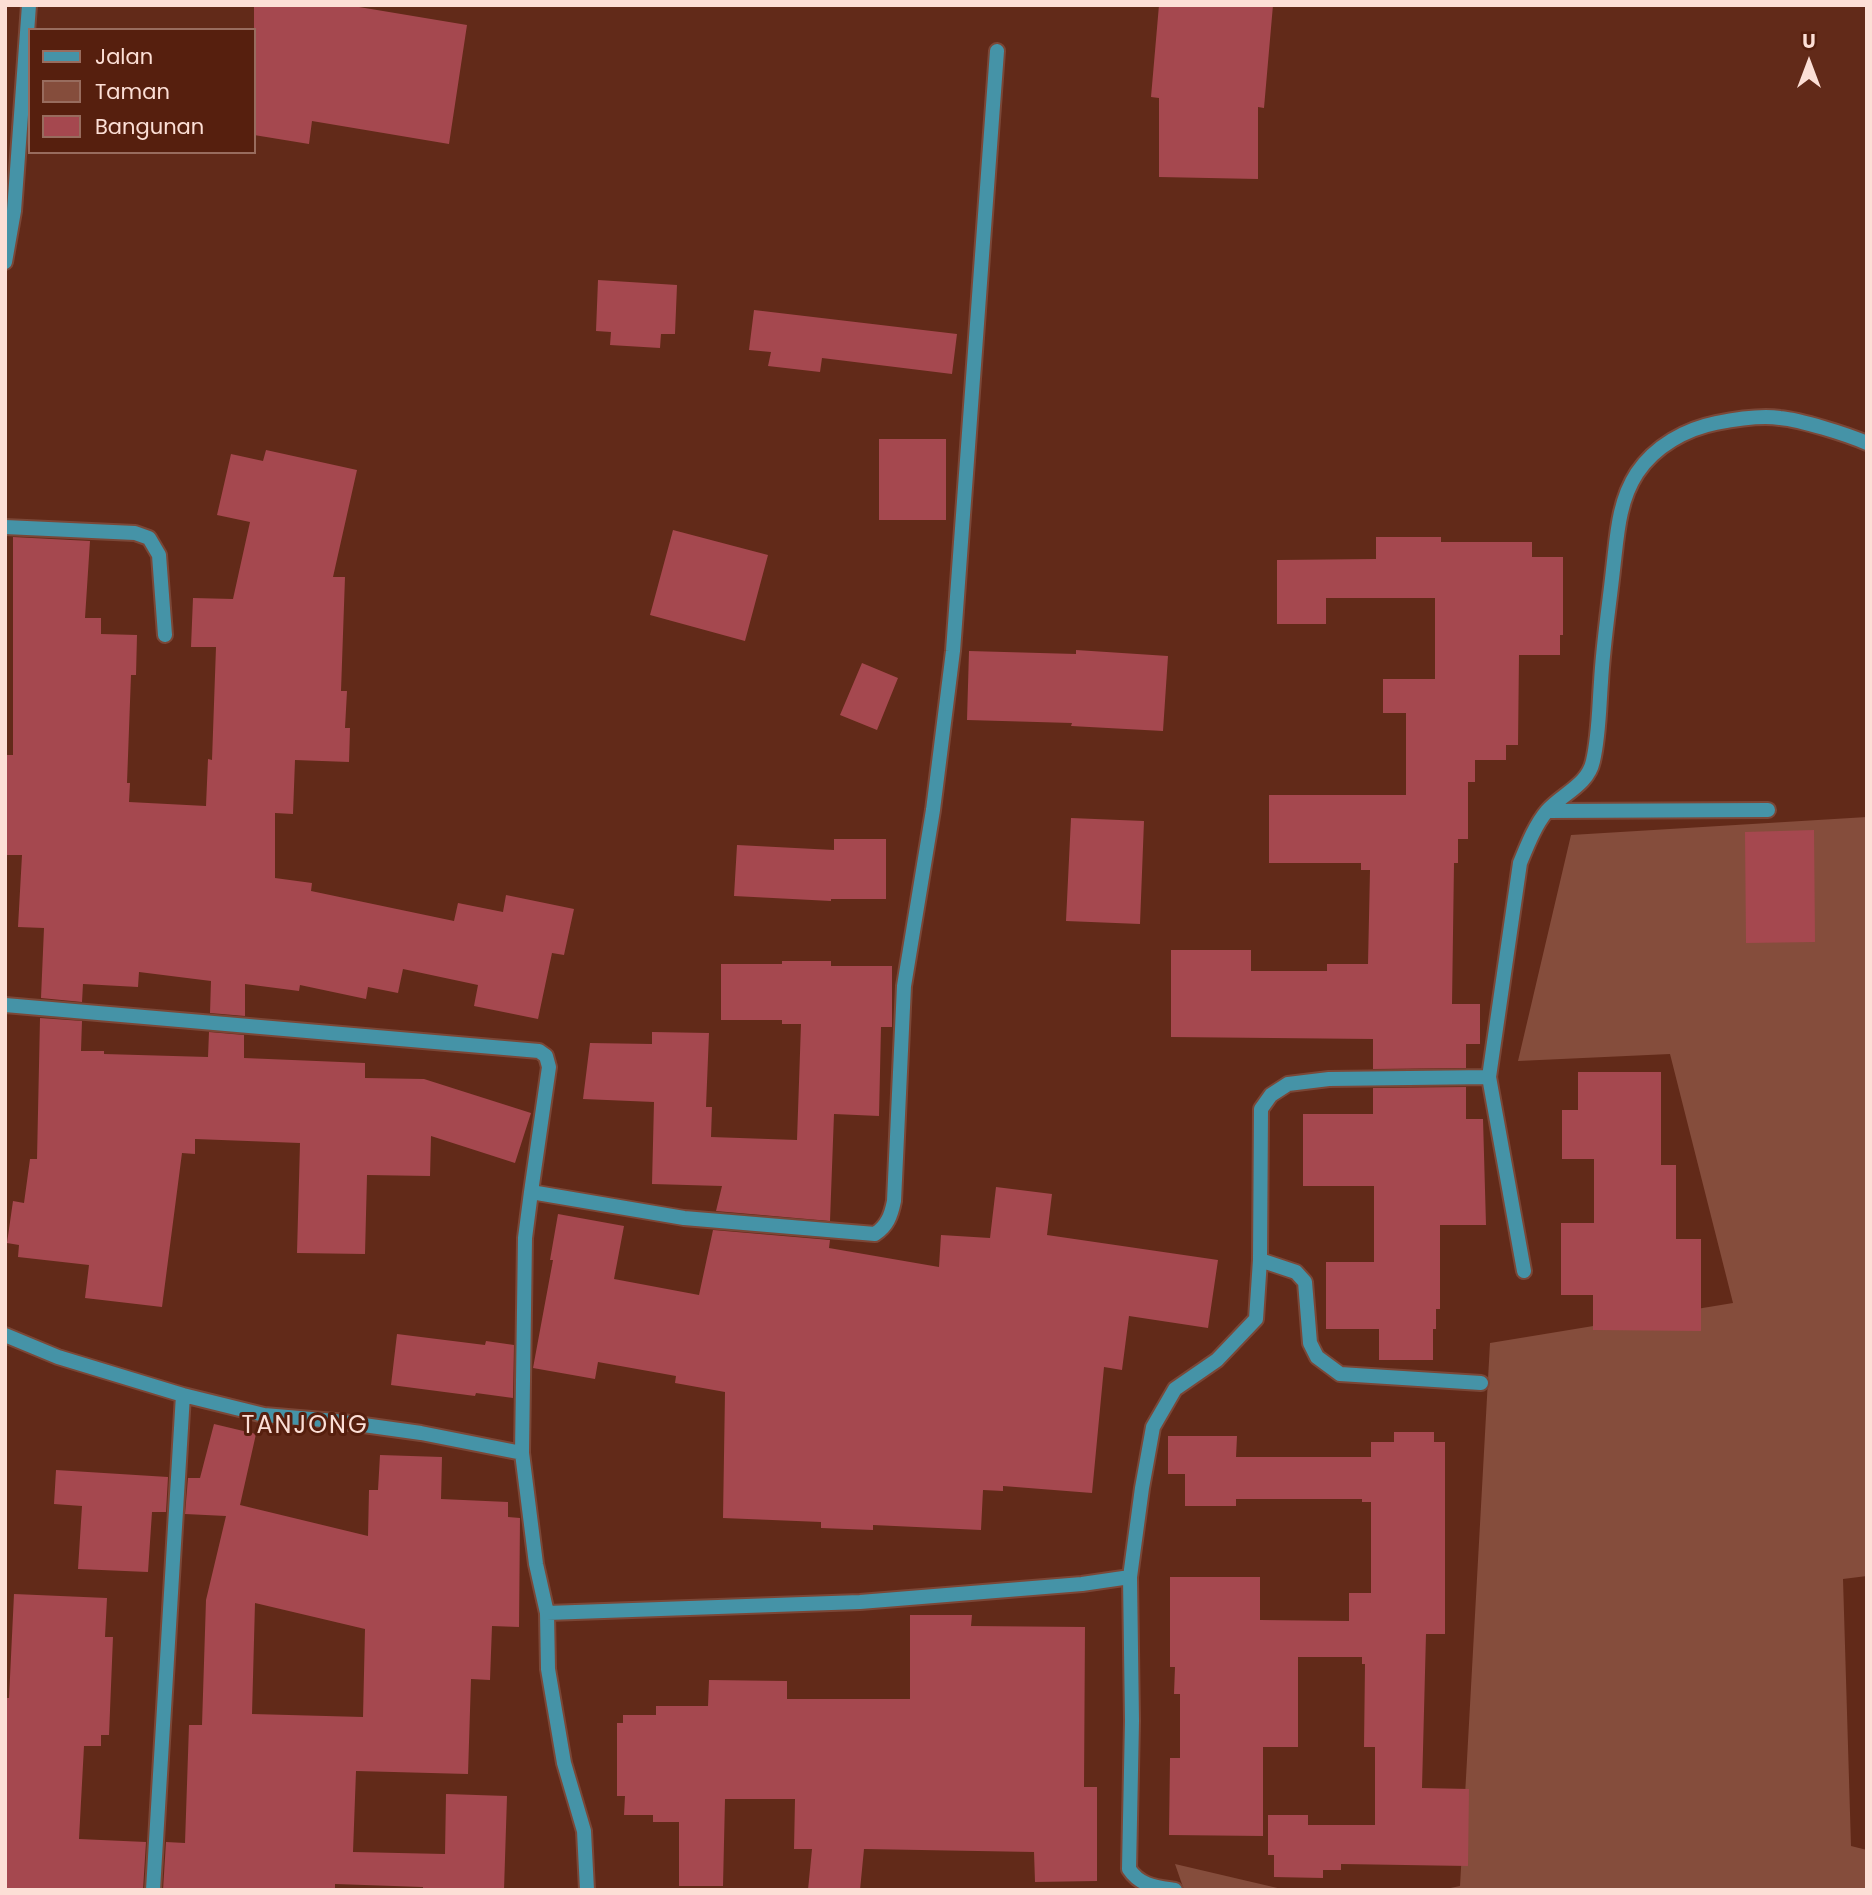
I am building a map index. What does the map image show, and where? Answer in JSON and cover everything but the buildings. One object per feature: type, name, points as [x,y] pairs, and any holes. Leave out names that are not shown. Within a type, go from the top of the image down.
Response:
[{"type":"street","points":[[5,262],[14,211],[29,5]]},
{"type":"street","points":[[531,1192],[684,1218],[874,1234],[884,1228],[891,1215],[894,1201],[904,986],[933,810],[953,651],[997,51]]},
{"type":"street","points":[[1524,1271],[1489,1077],[1516,878],[1530,839],[1546,811],[1578,785],[1593,764],[1618,523],[1626,496],[1637,473],[1653,454],[1675,438],[1700,426],[1736,419],[1780,418],[1867,443]]},
{"type":"street","points":[[5,527],[135,533],[149,538],[159,555],[165,635]]},
{"type":"street","points":[[1546,811],[1768,810]]},
{"type":"street","points":[[5,1005],[539,1051],[546,1056],[549,1067],[525,1238],[522,1452],[536,1564],[547,1613],[548,1669],[564,1763],[584,1831],[587,1890]]},
{"type":"street","points":[[1175,1890],[1154,1887],[1137,1880],[1129,1869],[1132,1735],[1130,1577],[1153,1427],[1175,1389],[1217,1360],[1255,1319],[1260,1260],[1261,1109],[1271,1096],[1288,1084],[1329,1079],[1489,1077]]},
{"type":"street","points":[[1260,1260],[1296,1272],[1305,1282],[1310,1343],[1317,1357],[1340,1374],[1481,1383]]},
{"type":"street","points":[[5,1335],[58,1357],[183,1395],[264,1415],[335,1421],[421,1433],[522,1452]]},
{"type":"street","points":[[153,1890],[183,1395]]},
{"type":"street","points":[[547,1613],[860,1602],[1082,1584],[1130,1577]]},
{"type":"green space","points":[[1867,817],[1867,1576],[1843,1579],[1851,1846],[1867,1850],[1867,1890],[1441,1890],[1460,1886],[1490,1343],[1733,1303],[1670,1054],[1518,1061],[1571,835]]},
{"type":"green space","points":[[1175,1864],[1286,1890],[1184,1890]]},
{"type":"district","name":"TANJONG","points":[[305,1427]]}]
